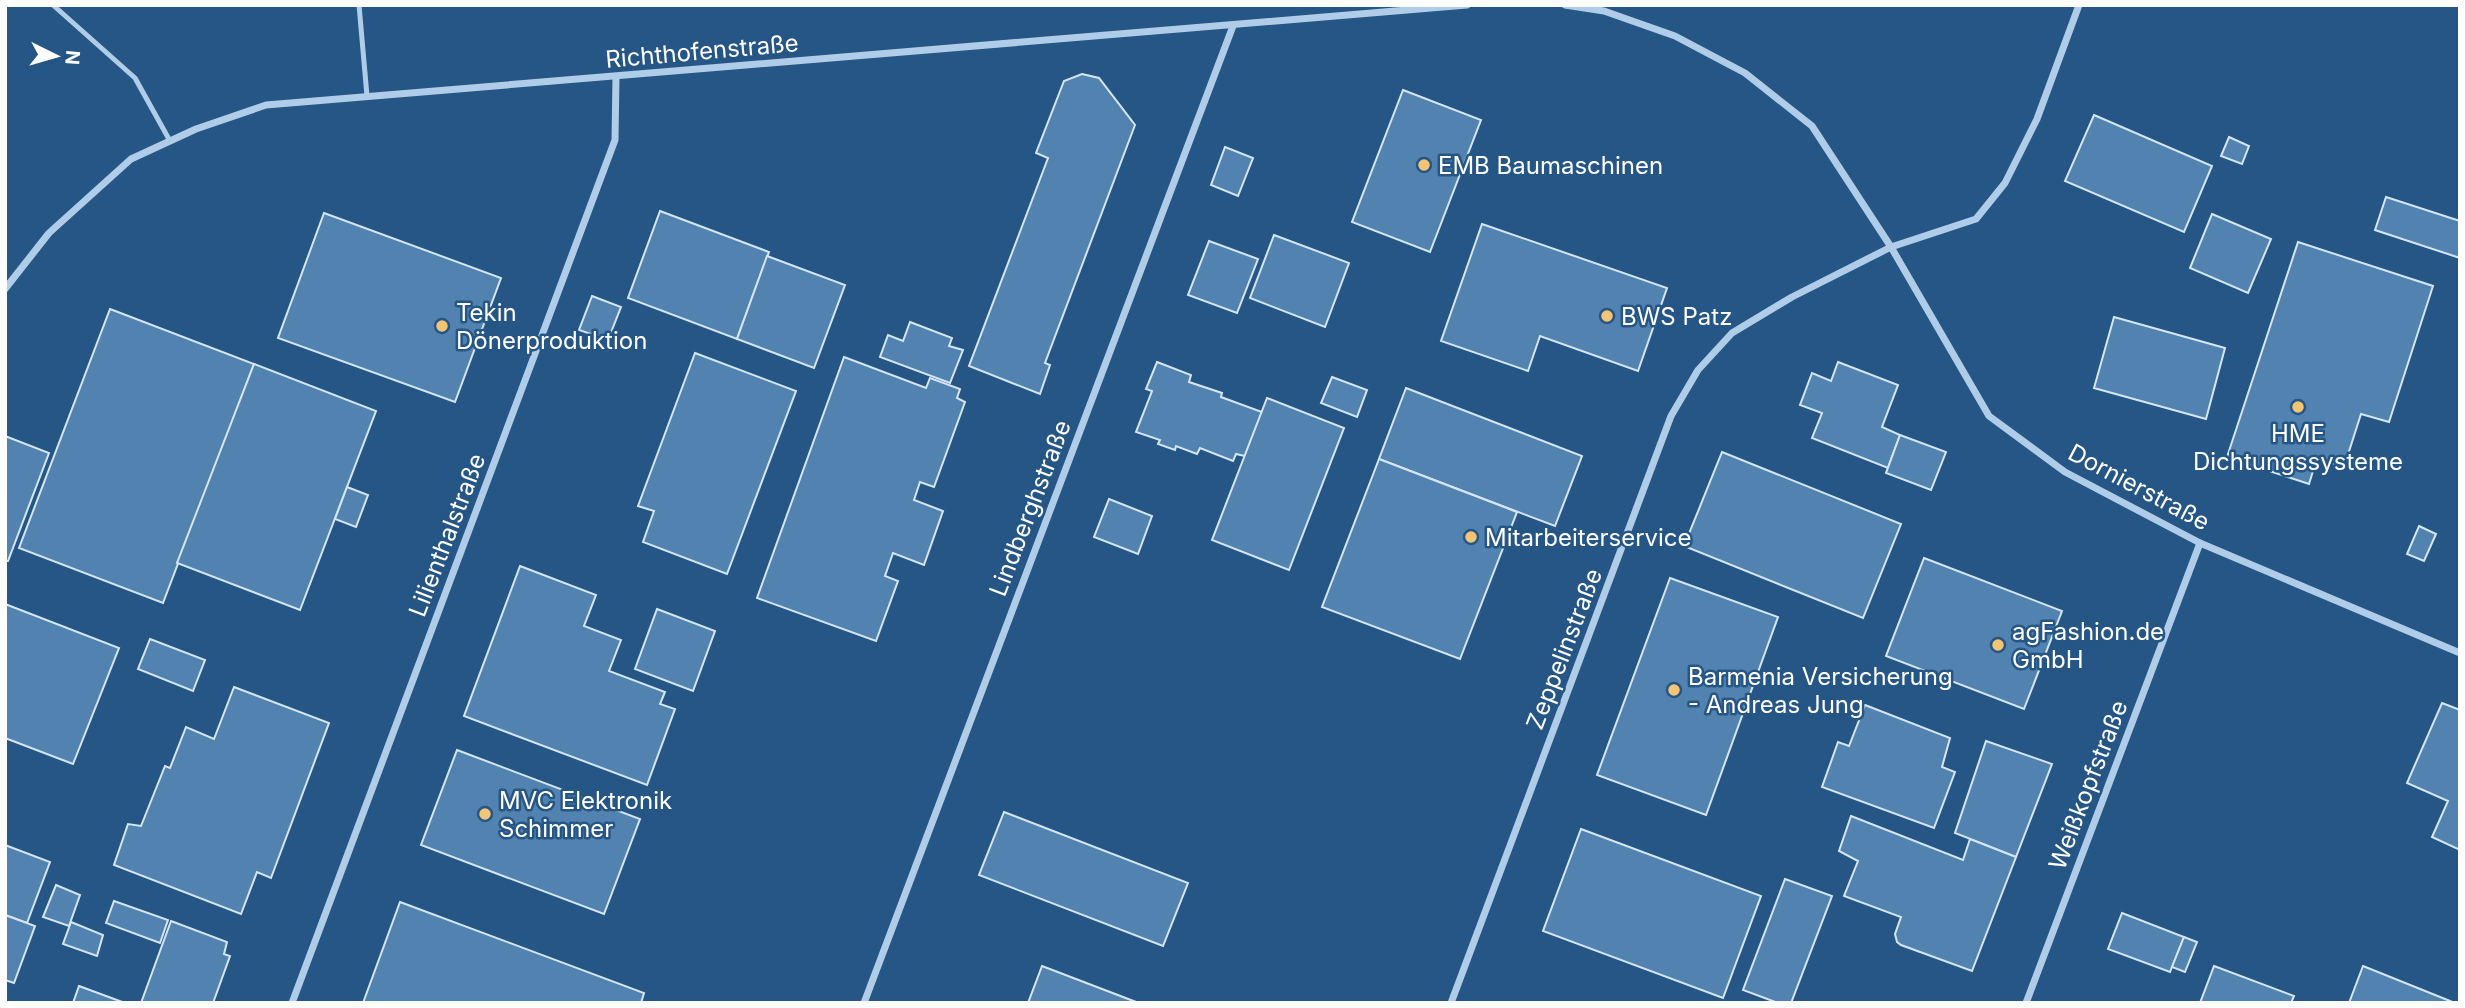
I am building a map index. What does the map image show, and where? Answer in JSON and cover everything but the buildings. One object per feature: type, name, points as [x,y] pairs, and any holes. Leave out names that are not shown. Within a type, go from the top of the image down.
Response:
[{"type":"street","name":"Richthofenstraße","points":[[5,289],[49,233],[131,159],[196,129],[266,105],[1467,5]]},
{"type":"street","points":[[1565,5],[1604,11],[1675,36],[1745,73],[1812,126],[1891,247]]},
{"type":"street","name":"Zeppelinstraße","points":[[1451,1003],[1671,416],[1698,370],[1732,333],[1792,297],[1891,247],[1976,219],[2005,183],[2037,119],[2079,5]]},
{"type":"street","name":"Lindberghstraße","points":[[864,1003],[1233,26]]},
{"type":"street","name":"Lilienthalstraße","points":[[292,1003],[615,140],[617,77]]},
{"type":"street","name":"Dornierstraße","points":[[1891,247],[1989,416],[2065,472],[2200,542],[2460,653]]},
{"type":"street","name":"Weißkopfstraße","points":[[2026,1003],[2200,542]]},
{"type":"lane","points":[[53,5],[135,78],[170,141]]},
{"type":"lane","points":[[359,5],[367,96]]},
{"type":"place","name":"EMB Baumaschinen","points":[[1424,165]]},
{"type":"place","name":"BWS Patz","points":[[1607,316]]},
{"type":"place","name":"Tekin Dönerproduktion","points":[[442,326]]},
{"type":"place","name":"HME Dichtungssysteme","points":[[2298,407]]},
{"type":"place","name":"Mitarbeiterservice","points":[[1471,537]]},
{"type":"place","name":"agFashion.de GmbH","points":[[1998,645]]},
{"type":"place","name":"Barmenia Versicherung - Andreas Jung","points":[[1674,690]]},
{"type":"place","name":"MVC Elektronik Schimmer","points":[[485,814]]}]
